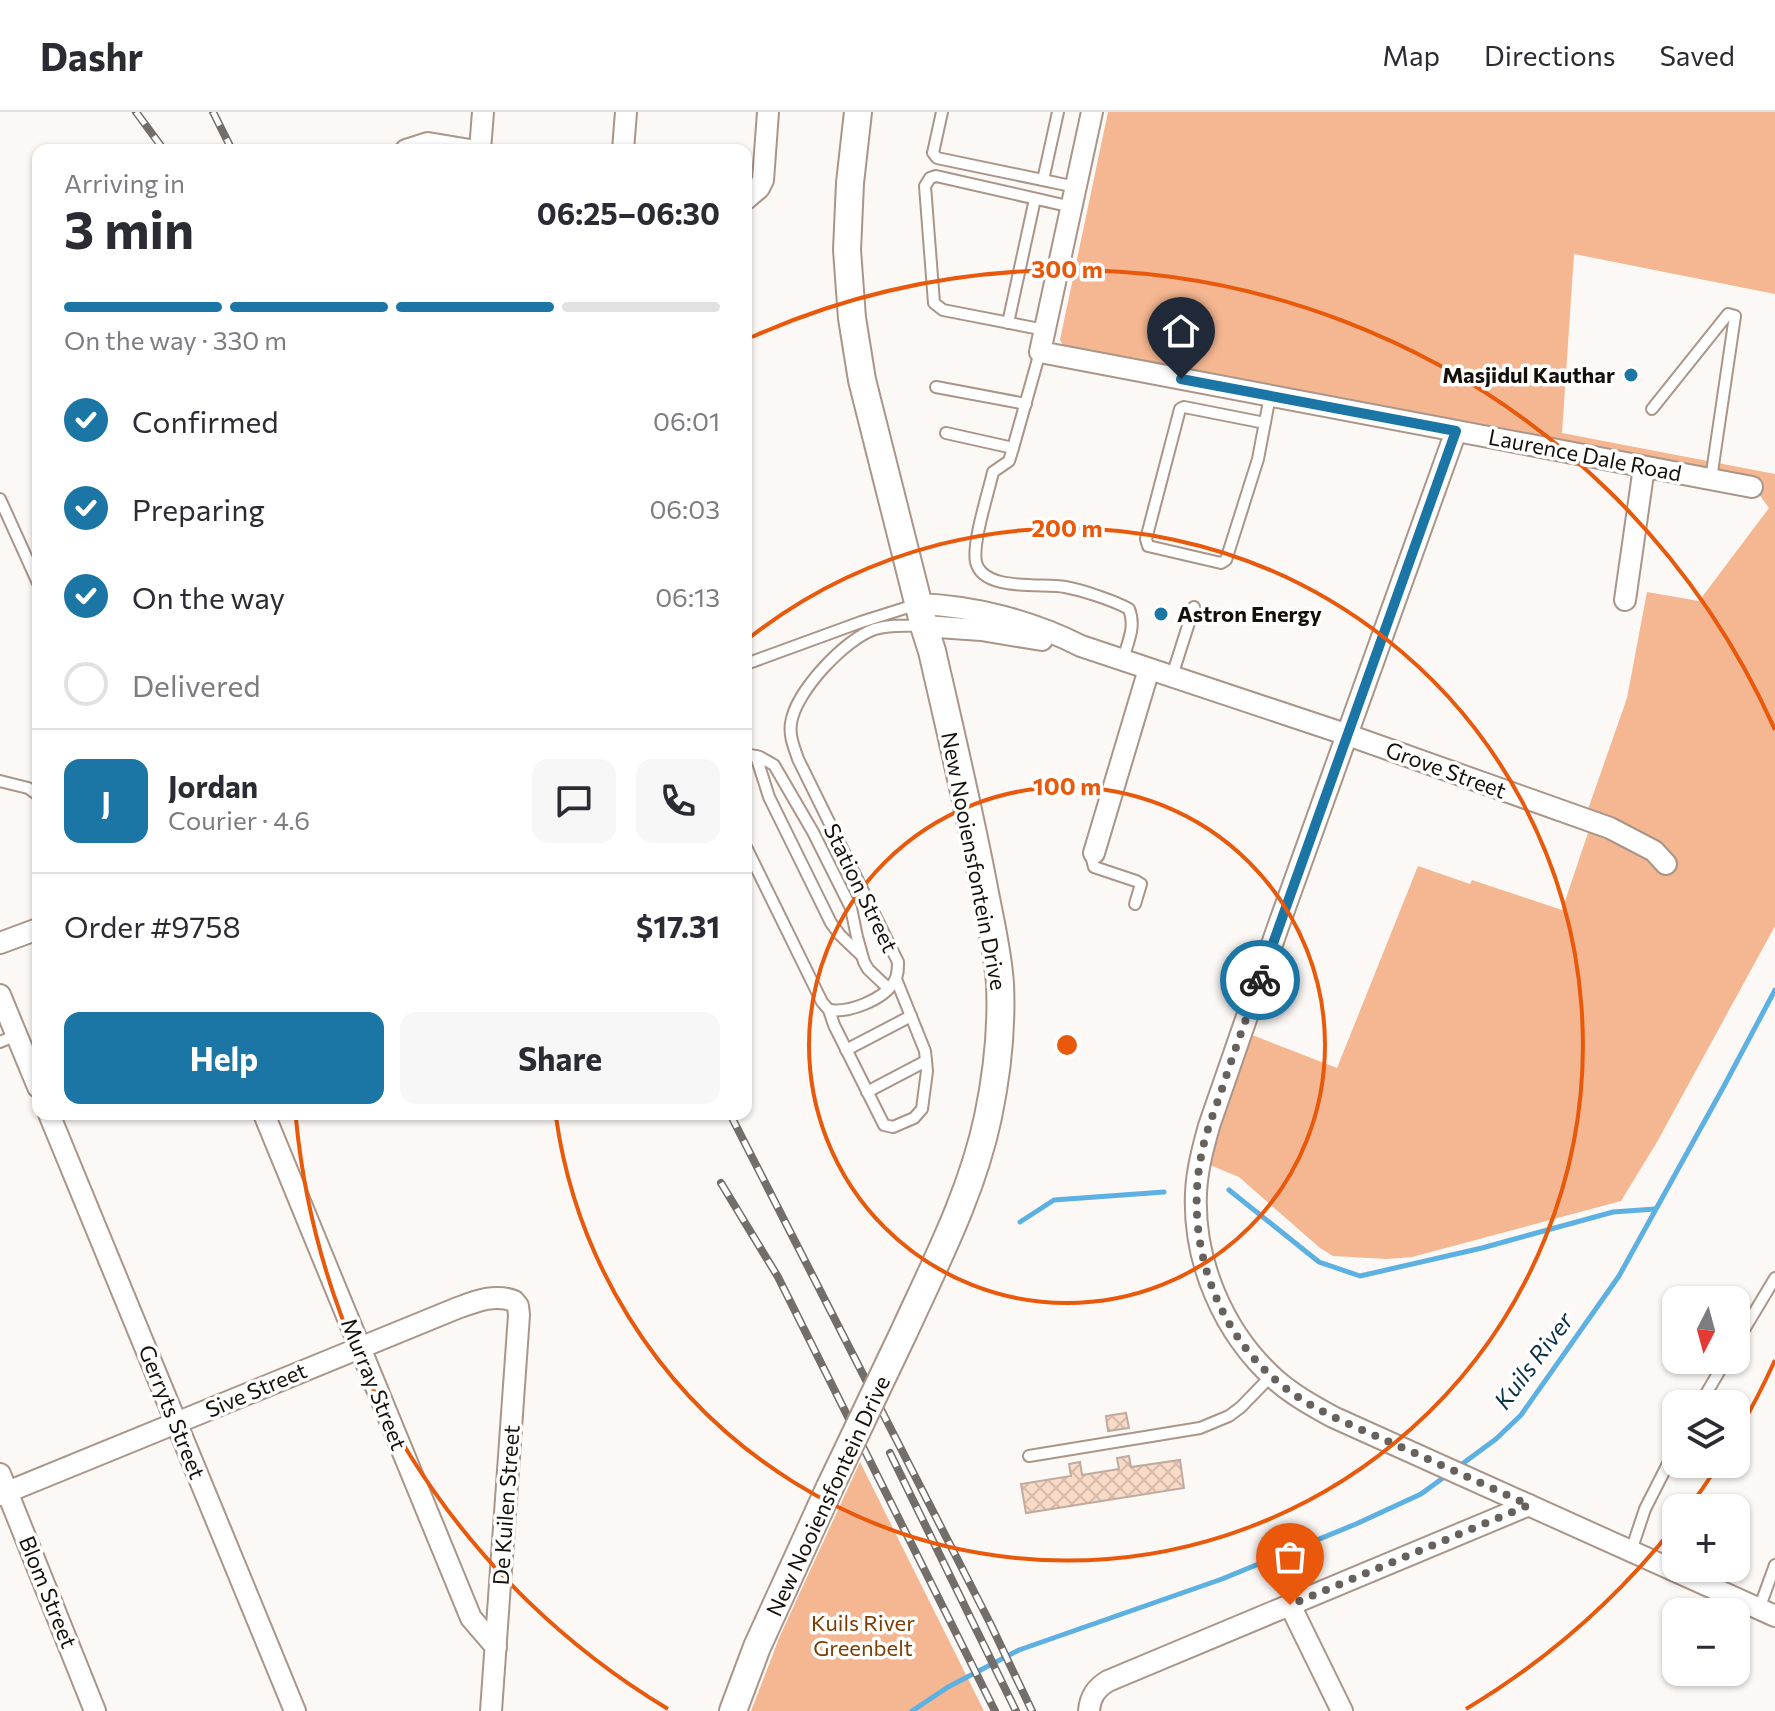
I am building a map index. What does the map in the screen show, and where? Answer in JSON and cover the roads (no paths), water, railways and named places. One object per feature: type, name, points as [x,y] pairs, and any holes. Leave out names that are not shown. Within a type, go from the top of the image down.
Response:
[{"type":"street","points":[[480,144],[483,112]]},
{"type":"street","points":[[623,144],[626,112]]},
{"type":"street","points":[[752,194],[763,180],[768,112]]},
{"type":"street","name":"New Nooiensfontein Drive","points":[[733,1711],[757,1647],[954,1223],[988,1119],[994,1088],[1000,1015],[996,953],[974,838],[932,651],[862,380],[852,318],[847,250],[858,112]]},
{"type":"street","points":[[1040,352],[1092,112]]},
{"type":"street","name":"Laurence Dale Road","points":[[1040,352],[1752,487]]},
{"type":"street","points":[[1456,431],[1209,1126],[1196,1192],[1200,1248],[1213,1291],[1234,1331],[1260,1365],[1298,1397],[1333,1417],[1767,1613]]},
{"type":"street","points":[[1625,600],[1644,467]]},
{"type":"street","name":"Grove Street","points":[[921,615],[981,630],[1081,646],[1123,659],[1610,828],[1654,851],[1666,864]]},
{"type":"street","points":[[1094,853],[1149,669]]},
{"type":"street","points":[[0,943],[32,931]]},
{"type":"street","points":[[0,995],[8,1038],[32,1077]]},
{"type":"street","name":"Gerryts Street","points":[[51,1120],[295,1711]]},
{"type":"street","name":"Murray Street","points":[[266,1120],[471,1618],[496,1647]]},
{"type":"street","name":"Sive Street","points":[[2,1487],[177,1423],[482,1299],[498,1297],[514,1301]]},
{"type":"street","name":"De Kuilen Street","points":[[491,1711],[519,1315],[514,1301]]},
{"type":"street","name":"Blom Street","points":[[2,1487],[95,1711]]},
{"type":"street","points":[[1089,1707],[1096,1690],[1108,1681],[1529,1505]]},
{"type":"street","points":[[1290,1605],[1342,1711]]},
{"type":"lane","points":[[942,112],[933,153],[937,158],[1043,180],[1074,197]]},
{"type":"lane","points":[[1043,180],[1058,112]]},
{"type":"lane","points":[[1045,330],[943,310],[934,303],[925,186],[930,178],[936,176],[1035,199],[1074,197]]},
{"type":"lane","points":[[1008,323],[1035,199]]},
{"type":"lane","points":[[1652,409],[1728,314],[1735,316],[1711,479]]},
{"type":"lane","points":[[1040,352],[1009,461],[993,472],[976,544],[977,566],[985,575],[1000,582],[1069,588],[1129,609],[1132,632],[1123,659]]},
{"type":"lane","points":[[936,387],[1026,404]]},
{"type":"lane","points":[[1265,423],[1184,407],[1180,409],[1146,539],[1148,546],[1221,563],[1226,560],[1258,459],[1265,423],[1270,396]]},
{"type":"lane","points":[[946,433],[1013,448]]},
{"type":"lane","points":[[0,499],[32,570]]},
{"type":"lane","points":[[1172,676],[1194,607]]},
{"type":"lane","points":[[752,662],[921,615]]},
{"type":"lane","name":"Station Street","points":[[829,1010],[846,1011],[874,998],[896,979],[898,962],[798,759],[791,739],[795,707],[804,692],[850,641],[864,633],[921,615]]},
{"type":"lane","points":[[752,755],[774,765],[813,832],[851,908],[868,969],[888,988]]},
{"type":"lane","points":[[752,757],[831,923],[862,956]]},
{"type":"lane","points":[[0,781],[32,791]]},
{"type":"lane","points":[[1094,853],[1094,867],[1141,884],[1135,904]]},
{"type":"lane","points":[[752,859],[884,1125],[893,1127],[914,1118],[922,1109],[927,1071],[925,1051],[896,979]]},
{"type":"lane","points":[[846,1050],[911,1016]]},
{"type":"lane","points":[[867,1092],[926,1061]]},
{"type":"lane","points":[[1750,1320],[1775,1278]]},
{"type":"lane","points":[[1029,1456],[1200,1428],[1229,1416],[1271,1376]]},
{"type":"lane","points":[[1631,1551],[1645,1509],[1662,1476]]},
{"type":"lane","points":[[1767,1613],[1775,1565]]},
{"type":"waterway","name":"Kuils River","points":[[1458,1467],[1496,1439],[1521,1415],[1619,1276],[1775,990]]},
{"type":"waterway","points":[[1229,1190],[1319,1262],[1360,1276],[1482,1248],[1613,1212],[1655,1209]]},
{"type":"waterway","points":[[1020,1222],[1054,1200],[1164,1192]]},
{"type":"waterway","name":"Kuils River","points":[[912,1711],[948,1687],[1019,1650],[1222,1579],[1421,1494],[1447,1475]]},
{"type":"railway","points":[[136,112],[160,144]]},
{"type":"railway","points":[[213,112],[229,144]]},
{"type":"railway","points":[[733,1120],[1032,1711]]},
{"type":"railway","points":[[721,1183],[778,1277],[995,1711]]},
{"type":"railway","points":[[890,1453],[1016,1711]]},
{"type":"place","name":"Masjidul Kauthar","points":[[1631,375]]},
{"type":"place","name":"Astron Energy","points":[[1161,614]]},
{"type":"park label","name":"Kuils River Greenbelt","points":[[863,1636]]}]
